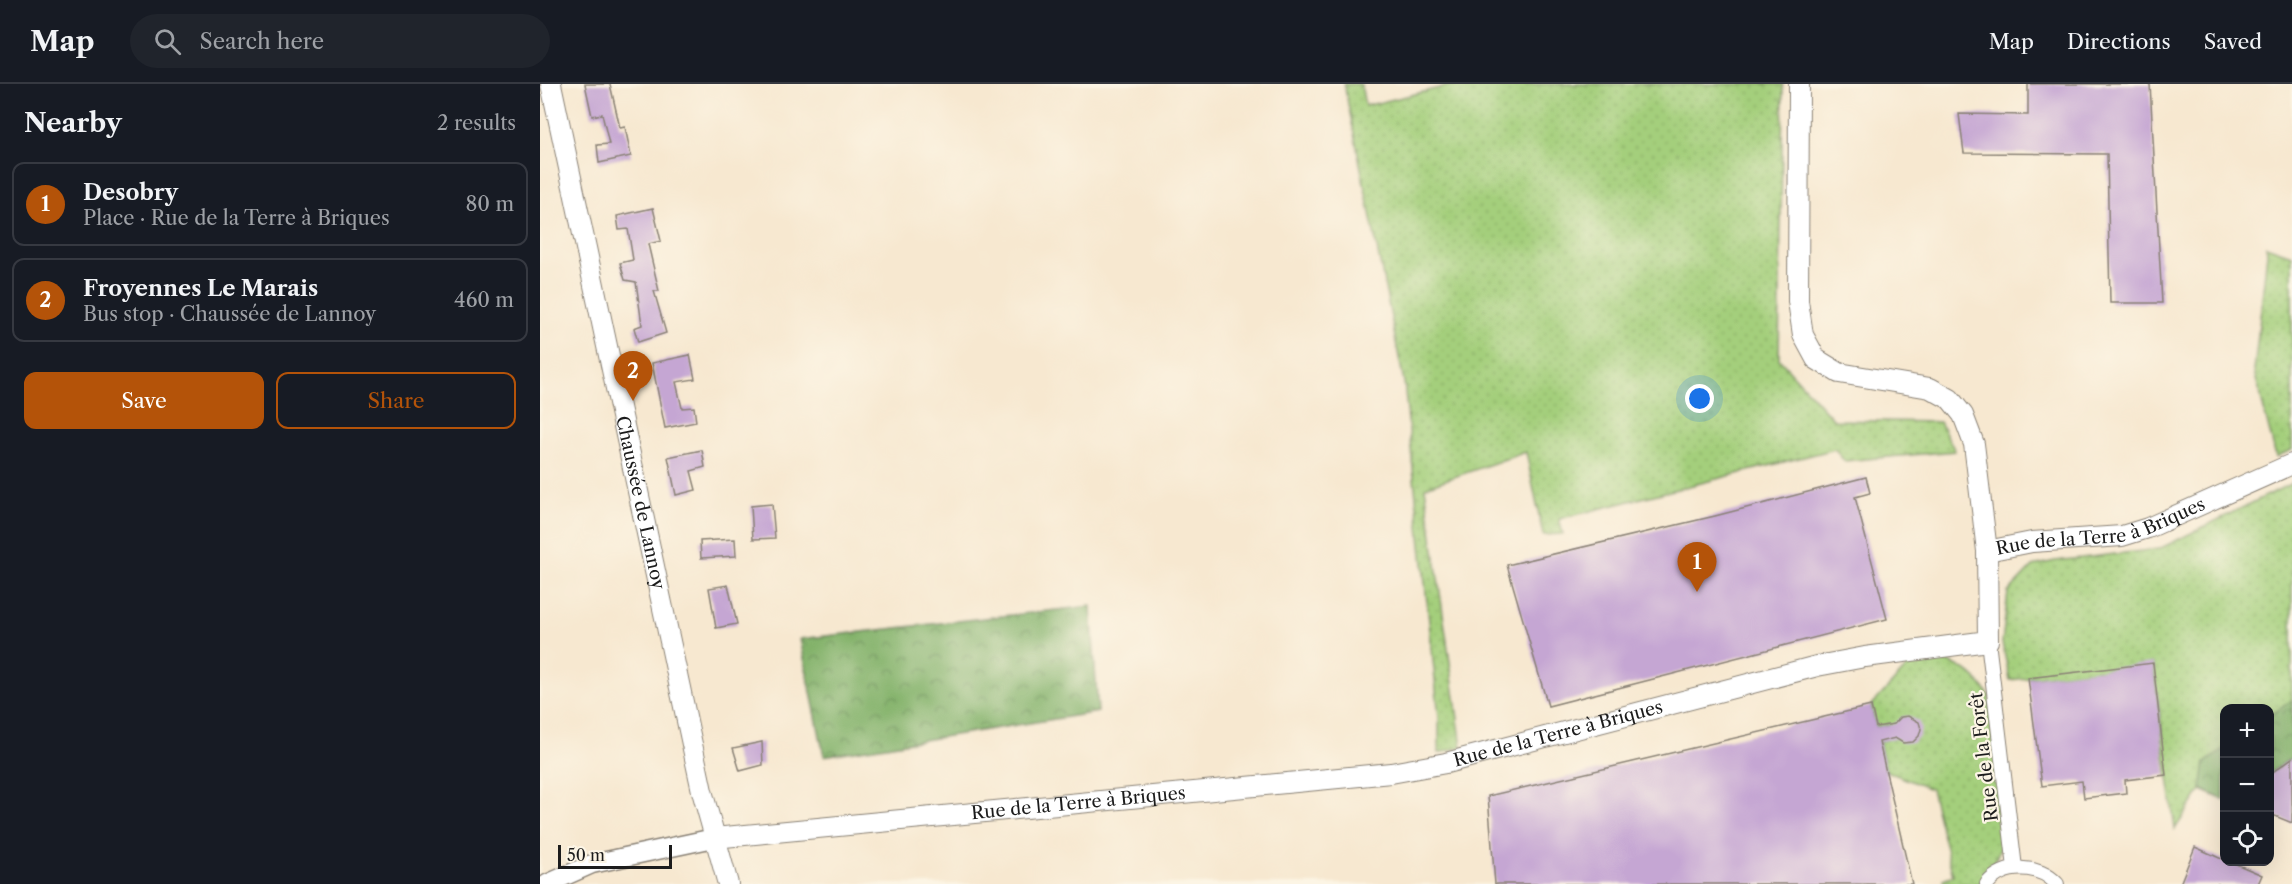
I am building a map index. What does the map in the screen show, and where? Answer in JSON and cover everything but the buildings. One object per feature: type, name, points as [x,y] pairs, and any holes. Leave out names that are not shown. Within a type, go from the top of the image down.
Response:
[{"type":"main road","name":"Chaussée de Lannoy","points":[[551,84],[702,791],[728,884]]},
{"type":"main road","points":[[1799,84],[1798,301],[1803,335],[1816,359],[1839,373],[1930,387],[1950,399],[1964,415],[1974,444],[1987,551]]},
{"type":"main road","name":"Rue de la Terre à Briques","points":[[714,838],[1391,772],[1446,763],[1817,666],[1865,657],[1988,641],[1987,551],[2032,542],[2122,536],[2148,528],[2292,464]]},
{"type":"street","name":"Rue de la Forêt","points":[[1988,641],[2015,868]]},
{"type":"street","points":[[547,884],[592,864],[714,838]]},
{"type":"street","points":[[1986,884],[2001,873],[2015,868],[2043,873],[2057,884]]},
{"type":"green space","points":[[1344,84],[1361,84],[1365,106],[1456,84],[1783,84],[1779,359],[1834,420],[1940,422],[1955,451],[1844,461],[1835,449],[1559,519],[1563,534],[1543,535],[1526,452],[1425,487],[1462,747],[1439,753],[1439,718],[1404,382]]},
{"type":"green space","points":[[2266,246],[2292,255],[2292,450],[2276,457],[2254,371]]},
{"type":"green space","points":[[2292,483],[2292,757],[2274,770],[2274,704],[2220,704],[2220,798],[2201,790],[2175,829],[2153,664],[2010,680],[2002,643],[2008,592],[2033,566],[2055,561],[2159,549]]},
{"type":"green space","points":[[1091,606],[1098,712],[824,756],[800,639]]},
{"type":"green space","points":[[1946,661],[1970,674],[1989,695],[2002,803],[2002,844],[1992,868],[1980,884],[1944,884],[1943,880],[1953,876],[1931,789],[1886,771],[1879,742],[1892,738],[1890,725],[1876,727],[1871,706],[1909,665]]},
{"type":"green space","points":[[2292,700],[2292,757],[2274,770],[2274,758],[2274,713]]},
{"type":"green space","points":[[2220,752],[2220,798],[2201,789],[2205,763]]},
{"type":"place","name":"Froyennes Le Marais","points":[[633,401]]},
{"type":"place","name":"Desobry","points":[[1697,592]]}]
